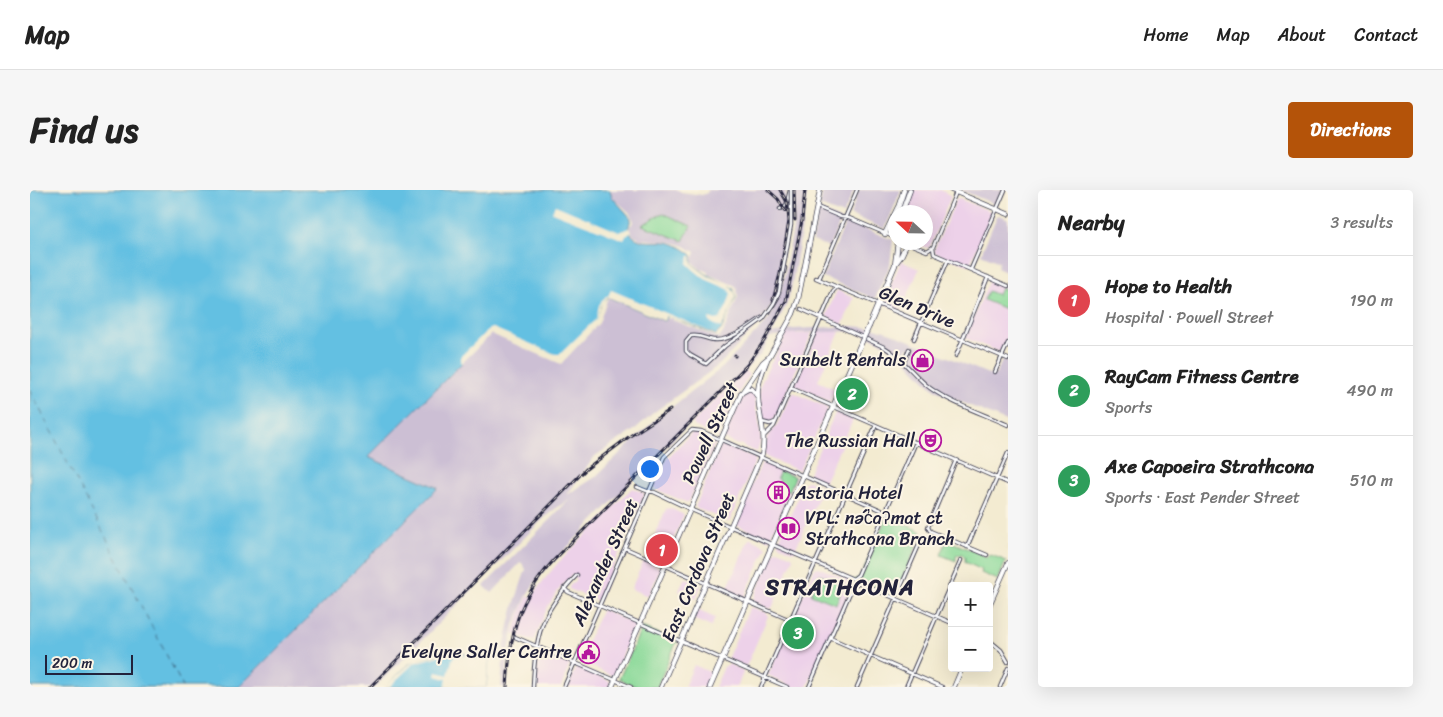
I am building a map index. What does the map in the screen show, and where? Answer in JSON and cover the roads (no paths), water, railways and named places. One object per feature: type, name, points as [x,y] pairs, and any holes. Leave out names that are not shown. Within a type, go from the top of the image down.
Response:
[{"type":"main road","name":"Powell Street","points":[[612,687],[741,394],[770,355],[788,323],[798,300],[820,190]]},
{"type":"main road","points":[[898,205],[904,190]]},
{"type":"main road","points":[[905,205],[910,190]]},
{"type":"main road","points":[[955,191],[1008,214]]},
{"type":"main road","points":[[885,234],[888,228]]},
{"type":"main road","points":[[895,265],[897,250]]},
{"type":"main road","points":[[710,687],[895,265],[904,250]]},
{"type":"main road","name":"East Cordova Street","points":[[661,687],[760,457],[764,436],[758,398],[760,380],[770,355]]},
{"type":"main road","points":[[741,394],[748,389],[752,389],[758,398]]},
{"type":"main road","points":[[993,597],[1008,564]]},
{"type":"main road","points":[[954,687],[960,672]]},
{"type":"street","points":[[780,209],[786,206],[791,190]]},
{"type":"street","points":[[791,190],[791,225],[779,292],[774,303],[763,319],[724,346],[706,364],[686,351],[687,340],[694,335],[715,340],[728,338],[763,318],[771,309],[776,302],[781,284],[792,224],[791,190]]},
{"type":"street","points":[[845,217],[857,190]]},
{"type":"street","points":[[971,270],[1005,190]]},
{"type":"street","points":[[955,191],[933,247],[934,254],[1008,286]]},
{"type":"street","points":[[816,206],[888,235]]},
{"type":"street","name":"Glen Drive","points":[[845,217],[818,279],[1008,359]]},
{"type":"street","points":[[914,339],[948,260]]},
{"type":"street","points":[[956,356],[988,277]]},
{"type":"street","points":[[764,436],[772,430],[776,422],[837,287]]},
{"type":"street","points":[[801,310],[890,350],[920,380],[936,392],[1008,425]]},
{"type":"street","points":[[995,372],[1008,342]]},
{"type":"street","points":[[904,362],[909,349]]},
{"type":"street","points":[[791,388],[1008,483]]},
{"type":"street","points":[[762,422],[770,424],[776,422]]},
{"type":"street","points":[[761,687],[876,425]]},
{"type":"street","name":"Alexander Street","points":[[564,687],[664,457],[690,431],[695,429],[720,440]]},
{"type":"street","points":[[720,440],[906,520]]},
{"type":"street","points":[[637,487],[850,579],[858,575],[916,442]]},
{"type":"street","points":[[967,547],[1008,453]]},
{"type":"street","points":[[956,460],[928,529],[987,555]]},
{"type":"street","points":[[857,687],[920,540]]},
{"type":"street","points":[[625,548],[790,620]]},
{"type":"street","points":[[906,687],[961,560]]},
{"type":"street","points":[[533,687],[536,646],[546,614],[564,588],[577,575]]},
{"type":"street","points":[[809,687],[852,588],[856,584],[860,584],[948,621]]},
{"type":"street","points":[[564,588],[568,592],[787,687]]},
{"type":"street","points":[[515,637],[631,687]]},
{"type":"street","points":[[830,638],[942,687]]},
{"type":"street","points":[[993,643],[1001,650],[1008,662]]},
{"type":"street","points":[[1000,687],[1008,668]]},
{"type":"water","points":[[30,190],[610,190],[612,197],[631,218],[628,230],[632,235],[642,241],[671,243],[682,248],[692,255],[692,264],[706,274],[733,288],[736,297],[721,330],[716,335],[668,316],[664,321],[608,297],[601,304],[597,319],[561,357],[492,331],[462,358],[462,363],[368,457],[438,488],[239,687],[30,687]]},
{"type":"water","points":[[454,650],[458,654],[479,654],[489,660],[486,687],[385,687],[410,663]]},
{"type":"railway","points":[[768,190],[778,199],[785,211]]},
{"type":"railway","points":[[773,300],[780,274],[789,221],[787,202],[780,190]]},
{"type":"railway","points":[[794,190],[795,220]]},
{"type":"railway","points":[[507,687],[513,634],[524,604],[541,575],[747,365],[764,341],[786,301],[802,220],[805,190]]},
{"type":"railway","points":[[370,687],[586,469],[630,436],[670,410]]},
{"type":"place","name":"Sunbelt Rentals","points":[[922,360]]},
{"type":"place","name":"RayCam Fitness Centre","points":[[852,394]]},
{"type":"place","name":"The Russian Hall","points":[[931,441]]},
{"type":"place","name":"Astoria Hotel","points":[[779,493]]},
{"type":"place","name":"VPL: nə́c̓aʔmat ct Strathcona Branch","points":[[789,528]]},
{"type":"place","name":"Hope to Health","points":[[662,550]]},
{"type":"place","name":"Axe Capoeira Strathcona","points":[[798,633]]},
{"type":"place","name":"Evelyne Saller Centre","points":[[588,652]]},
{"type":"district","name":"STRATHCONA","points":[[840,587]]}]
